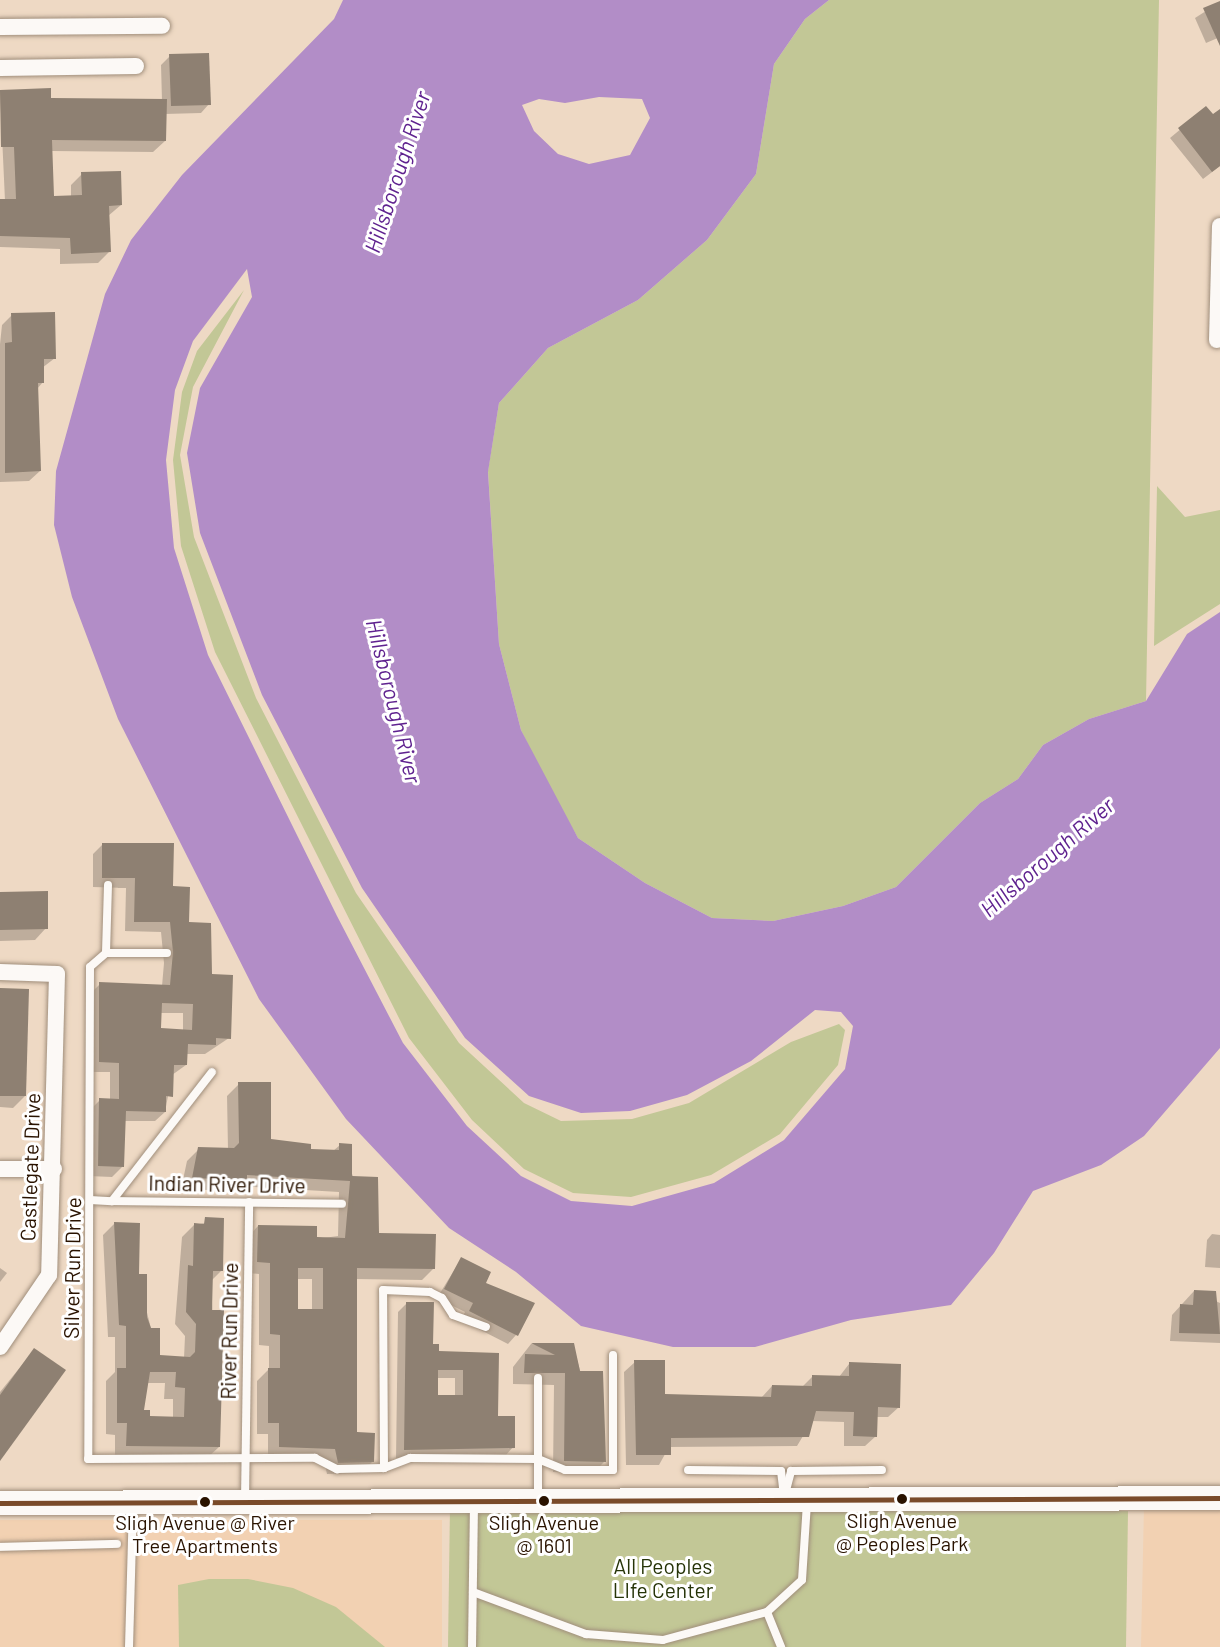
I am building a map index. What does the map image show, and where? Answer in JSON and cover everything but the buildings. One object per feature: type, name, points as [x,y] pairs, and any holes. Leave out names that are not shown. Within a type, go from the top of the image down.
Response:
[{"type":"street","points":[[0,27],[162,26]]},
{"type":"street","points":[[0,68],[136,66]]},
{"type":"street","points":[[1217,340],[1220,226]]},
{"type":"street","name":"Castlegate Drive","points":[[0,972],[57,974],[54,1169],[49,1275],[0,1347]]},
{"type":"street","points":[[0,1169],[54,1169]]},
{"type":"street","points":[[0,1503],[133,1513],[245,1502],[1220,1498]]},
{"type":"lane","points":[[108,885],[106,953],[167,952]]},
{"type":"lane","name":"Silver Run Drive","points":[[106,953],[90,967],[88,1459],[246,1460]]},
{"type":"lane","points":[[112,1201],[212,1072]]},
{"type":"lane","name":"Indian River Drive","points":[[90,1200],[342,1204]]},
{"type":"lane","name":"River Run Drive","points":[[246,1460],[249,1202]]},
{"type":"lane","points":[[384,1468],[383,1290],[430,1292],[442,1298],[453,1315],[486,1327]]},
{"type":"lane","points":[[245,1502],[246,1460],[315,1458],[337,1469],[384,1468],[410,1458],[538,1460],[565,1470],[613,1470],[613,1355]]},
{"type":"lane","points":[[538,1378],[538,1501]]},
{"type":"lane","points":[[688,1470],[781,1471],[795,1500]]},
{"type":"lane","points":[[473,1592],[586,1634],[662,1644],[767,1612],[802,1580],[791,1471],[882,1470]]},
{"type":"lane","points":[[472,1647],[474,1501]]},
{"type":"lane","points":[[129,1647],[133,1513]]},
{"type":"lane","points":[[0,1547],[117,1544]]},
{"type":"lane","points":[[767,1612],[781,1647]]},
{"type":"shaded area","points":[[1144,1505],[1220,1506],[1220,1647],[1141,1647]]},
{"type":"shaded area","points":[[0,1520],[442,1520],[442,1647],[0,1647]]},
{"type":"green space","points":[[829,0],[1159,0],[1146,701],[1089,719],[1043,745],[1018,779],[980,803],[896,887],[843,906],[773,921],[712,918],[645,883],[578,838],[550,790],[521,730],[499,644],[488,471],[499,403],[548,348],[638,300],[707,240],[756,174],[774,64],[805,19]]},
{"type":"green space","points":[[244,290],[193,387],[180,455],[194,537],[256,698],[356,893],[459,1043],[524,1103],[561,1121],[632,1119],[689,1103],[791,1042],[839,1024],[845,1030],[838,1065],[780,1134],[711,1175],[631,1197],[573,1193],[524,1169],[472,1120],[409,1038],[215,652],[181,546],[173,460],[182,392],[197,351]]},
{"type":"green space","points":[[1157,486],[1185,517],[1220,510],[1220,604],[1154,646]]},
{"type":"green space","name":"All Peoples LIfe Center","points":[[450,1507],[1128,1511],[1126,1647],[448,1647]]},
{"type":"green space","points":[[209,1579],[248,1579],[293,1588],[336,1607],[385,1647],[179,1647],[178,1585]]},
{"type":"water","name":"Hillsborough River","points":[[343,0],[829,0],[805,19],[774,64],[756,174],[707,240],[638,300],[548,348],[499,403],[488,472],[499,644],[521,730],[578,838],[645,883],[712,918],[773,921],[843,906],[896,887],[980,803],[1018,779],[1043,745],[1089,719],[1146,701],[1187,634],[1220,612],[1220,1048],[1144,1136],[1101,1165],[1033,1191],[994,1253],[951,1305],[851,1320],[755,1347],[673,1347],[581,1326],[516,1272],[449,1228],[346,1119],[259,999],[118,719],[72,597],[54,525],[56,471],[105,294],[131,240],[182,175],[334,19]],"holes":[[[599,97],[642,99],[650,118],[630,155],[589,164],[558,154],[534,131],[522,105],[539,99],[565,103]],[[247,269],[252,297],[200,388],[187,453],[200,533],[262,695],[362,888],[465,1038],[529,1096],[581,1113],[630,1111],[687,1095],[751,1061],[815,1010],[841,1012],[853,1026],[845,1069],[784,1140],[714,1183],[632,1206],[571,1201],[521,1176],[467,1126],[403,1043],[337,916],[208,655],[174,548],[166,460],[175,390],[193,341]]]},
{"type":"transit line","points":[[0,1503],[1220,1498]]},
{"type":"place","name":"Sligh Avenue @ Peoples Park","points":[[902,1499]]},
{"type":"place","name":"Sligh Avenue @ 1601","points":[[544,1501]]},
{"type":"place","name":"Sligh Avenue @ River Tree Apartments","points":[[205,1502]]}]
